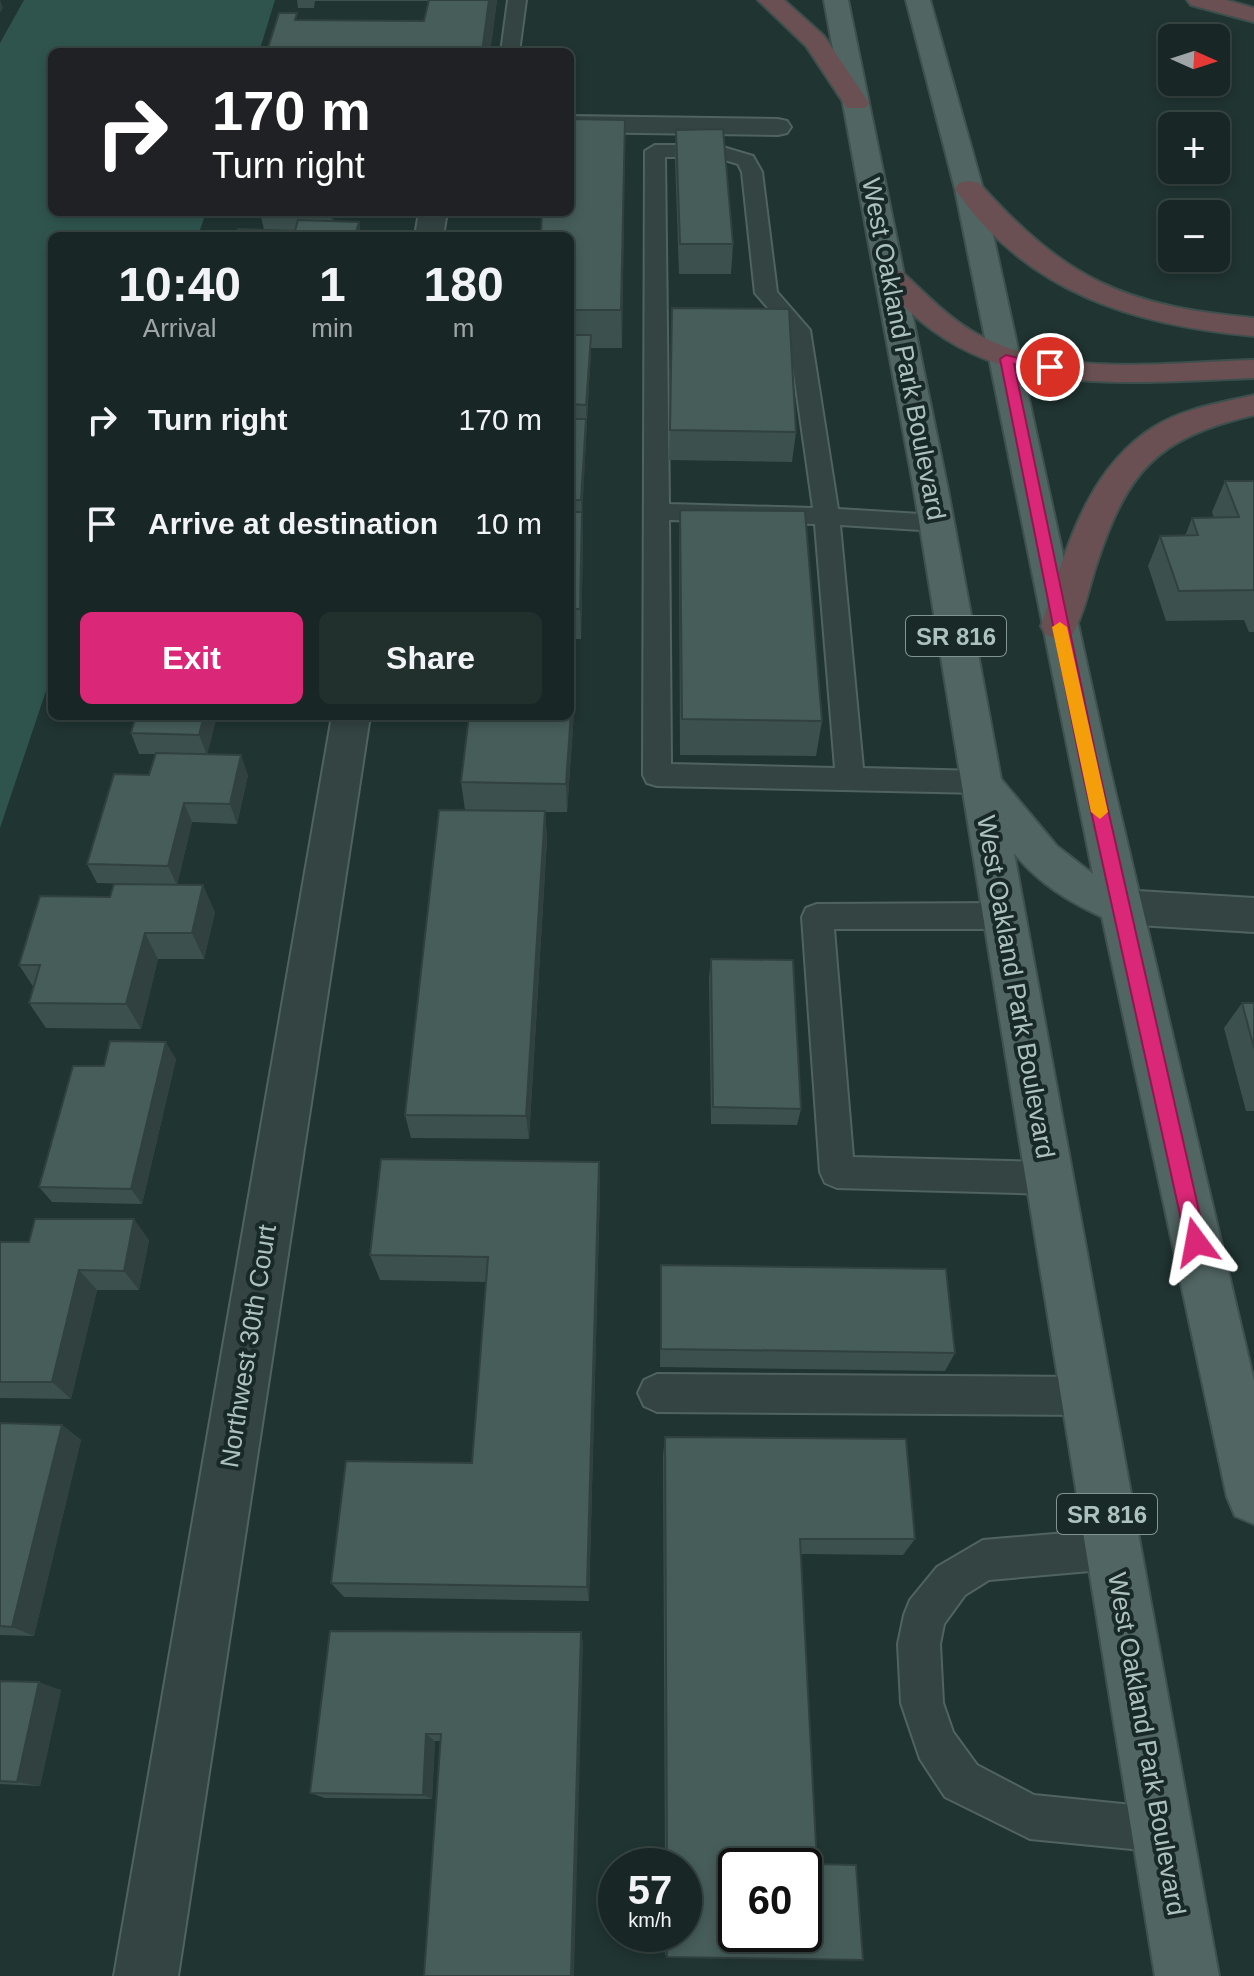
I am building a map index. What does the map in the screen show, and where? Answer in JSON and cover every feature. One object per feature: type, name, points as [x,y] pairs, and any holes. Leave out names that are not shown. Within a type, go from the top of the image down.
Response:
[{"type":"highway","points":[[770,0],[815,41],[856,103]]},
{"type":"highway","points":[[1199,0],[1254,15]]},
{"type":"highway","points":[[969,189],[1026,249],[1047,265],[1100,293],[1185,319],[1254,327]]},
{"type":"highway","points":[[892,278],[953,332],[1006,359],[1050,367],[1085,369],[1254,369]]},
{"type":"highway","points":[[1059,626],[1106,493],[1134,456],[1173,430],[1254,405]]},
{"type":"main road","name":"West Oakland Park Boulevard","points":[[836,0],[937,523],[1187,1976]]},
{"type":"main road","points":[[918,0],[969,189],[1059,626],[1254,1497]]},
{"type":"main road","points":[[980,782],[1042,858],[1082,889],[1121,907]]},
{"type":"street","points":[[574,124],[778,127]]},
{"type":"street","name":"Northwest 30th Court","points":[[146,1976],[350,720]]},
{"type":"street","points":[[1121,907],[1254,915]]},
{"type":"lane","points":[[511,48],[517,0]]},
{"type":"lane","points":[[850,779],[827,516],[799,330],[766,293],[752,172],[746,160],[716,151],[655,151],[664,307],[657,512],[657,775],[980,782]]},
{"type":"lane","points":[[749,309],[780,310]]},
{"type":"lane","points":[[657,512],[827,516],[937,523]]},
{"type":"lane","points":[[1004,916],[817,917],[837,1172],[1049,1178]]},
{"type":"lane","points":[[657,1393],[1087,1396]]},
{"type":"lane","points":[[1113,1549],[983,1560],[951,1581],[925,1615],[919,1644],[922,1703],[935,1744],[961,1781],[987,1795],[1030,1817],[1162,1830]]},
{"type":"shaded area","points":[[24,0],[275,0],[260,48],[48,48],[48,216],[205,216],[199,232],[48,232],[48,685],[0,828],[0,43]]},
{"type":"building","points":[[429,0],[489,0],[483,48],[268,48],[279,13],[297,13],[295,20],[424,21]]},
{"type":"building","points":[[574,119],[625,120],[621,310],[574,310],[574,232],[541,232],[542,216],[574,216]]},
{"type":"building","points":[[723,129],[733,244],[680,244],[676,130]]},
{"type":"building","points":[[298,220],[359,222],[356,232],[237,232],[238,229],[295,231]]},
{"type":"building","points":[[672,308],[789,309],[796,432],[670,430]]},
{"type":"building","points":[[574,335],[591,335],[586,405],[574,404]]},
{"type":"building","points":[[574,419],[586,419],[581,500],[574,500]]},
{"type":"building","points":[[1225,481],[1254,481],[1254,590],[1179,591],[1160,536],[1198,535],[1192,518],[1239,517]]},
{"type":"building","points":[[680,510],[805,511],[822,721],[682,719]]},
{"type":"building","points":[[574,512],[582,512],[580,609],[574,609]]},
{"type":"building","points":[[135,720],[203,720],[199,735],[131,733]]},
{"type":"building","points":[[469,720],[570,720],[566,784],[461,782]]},
{"type":"building","points":[[156,753],[241,755],[230,804],[184,803],[168,866],[87,864],[114,774],[149,775]]},
{"type":"building","points":[[439,810],[545,811],[526,1116],[405,1115]]},
{"type":"building","points":[[114,884],[203,885],[192,933],[145,933],[126,1004],[29,1003],[40,965],[19,965],[40,896],[110,897]]},
{"type":"building","points":[[711,959],[793,960],[801,1109],[713,1107]]},
{"type":"building","points":[[1242,1003],[1254,1003],[1254,1048]]},
{"type":"building","points":[[110,1041],[166,1042],[131,1189],[39,1187],[73,1066],[104,1066]]},
{"type":"building","points":[[381,1159],[599,1162],[587,1587],[331,1583],[346,1461],[472,1463],[488,1257],[370,1255]]},
{"type":"building","points":[[35,1219],[134,1219],[124,1271],[79,1270],[52,1382],[0,1382],[0,1242],[29,1242]]},
{"type":"building","points":[[661,1265],[946,1269],[955,1353],[661,1349]]},
{"type":"building","points":[[0,1423],[62,1425],[12,1627],[0,1626]]},
{"type":"building","points":[[665,1437],[906,1439],[915,1539],[800,1539],[816,1848],[718,1848],[718,1952],[822,1952],[822,1864],[856,1865],[863,1960],[667,1957],[667,1952],[702,1952],[702,1848],[667,1848]]},
{"type":"building","points":[[330,1631],[581,1632],[571,1976],[424,1976],[441,1734],[426,1734],[423,1795],[310,1793]]},
{"type":"building","points":[[0,1681],[39,1682],[17,1782],[0,1781]]},
{"type":"slow traffic","points":[[1060,627],[1100,812]]},
{"type":"route","points":[[1050,367],[1006,359],[1088,761],[1196,1242]]}]
